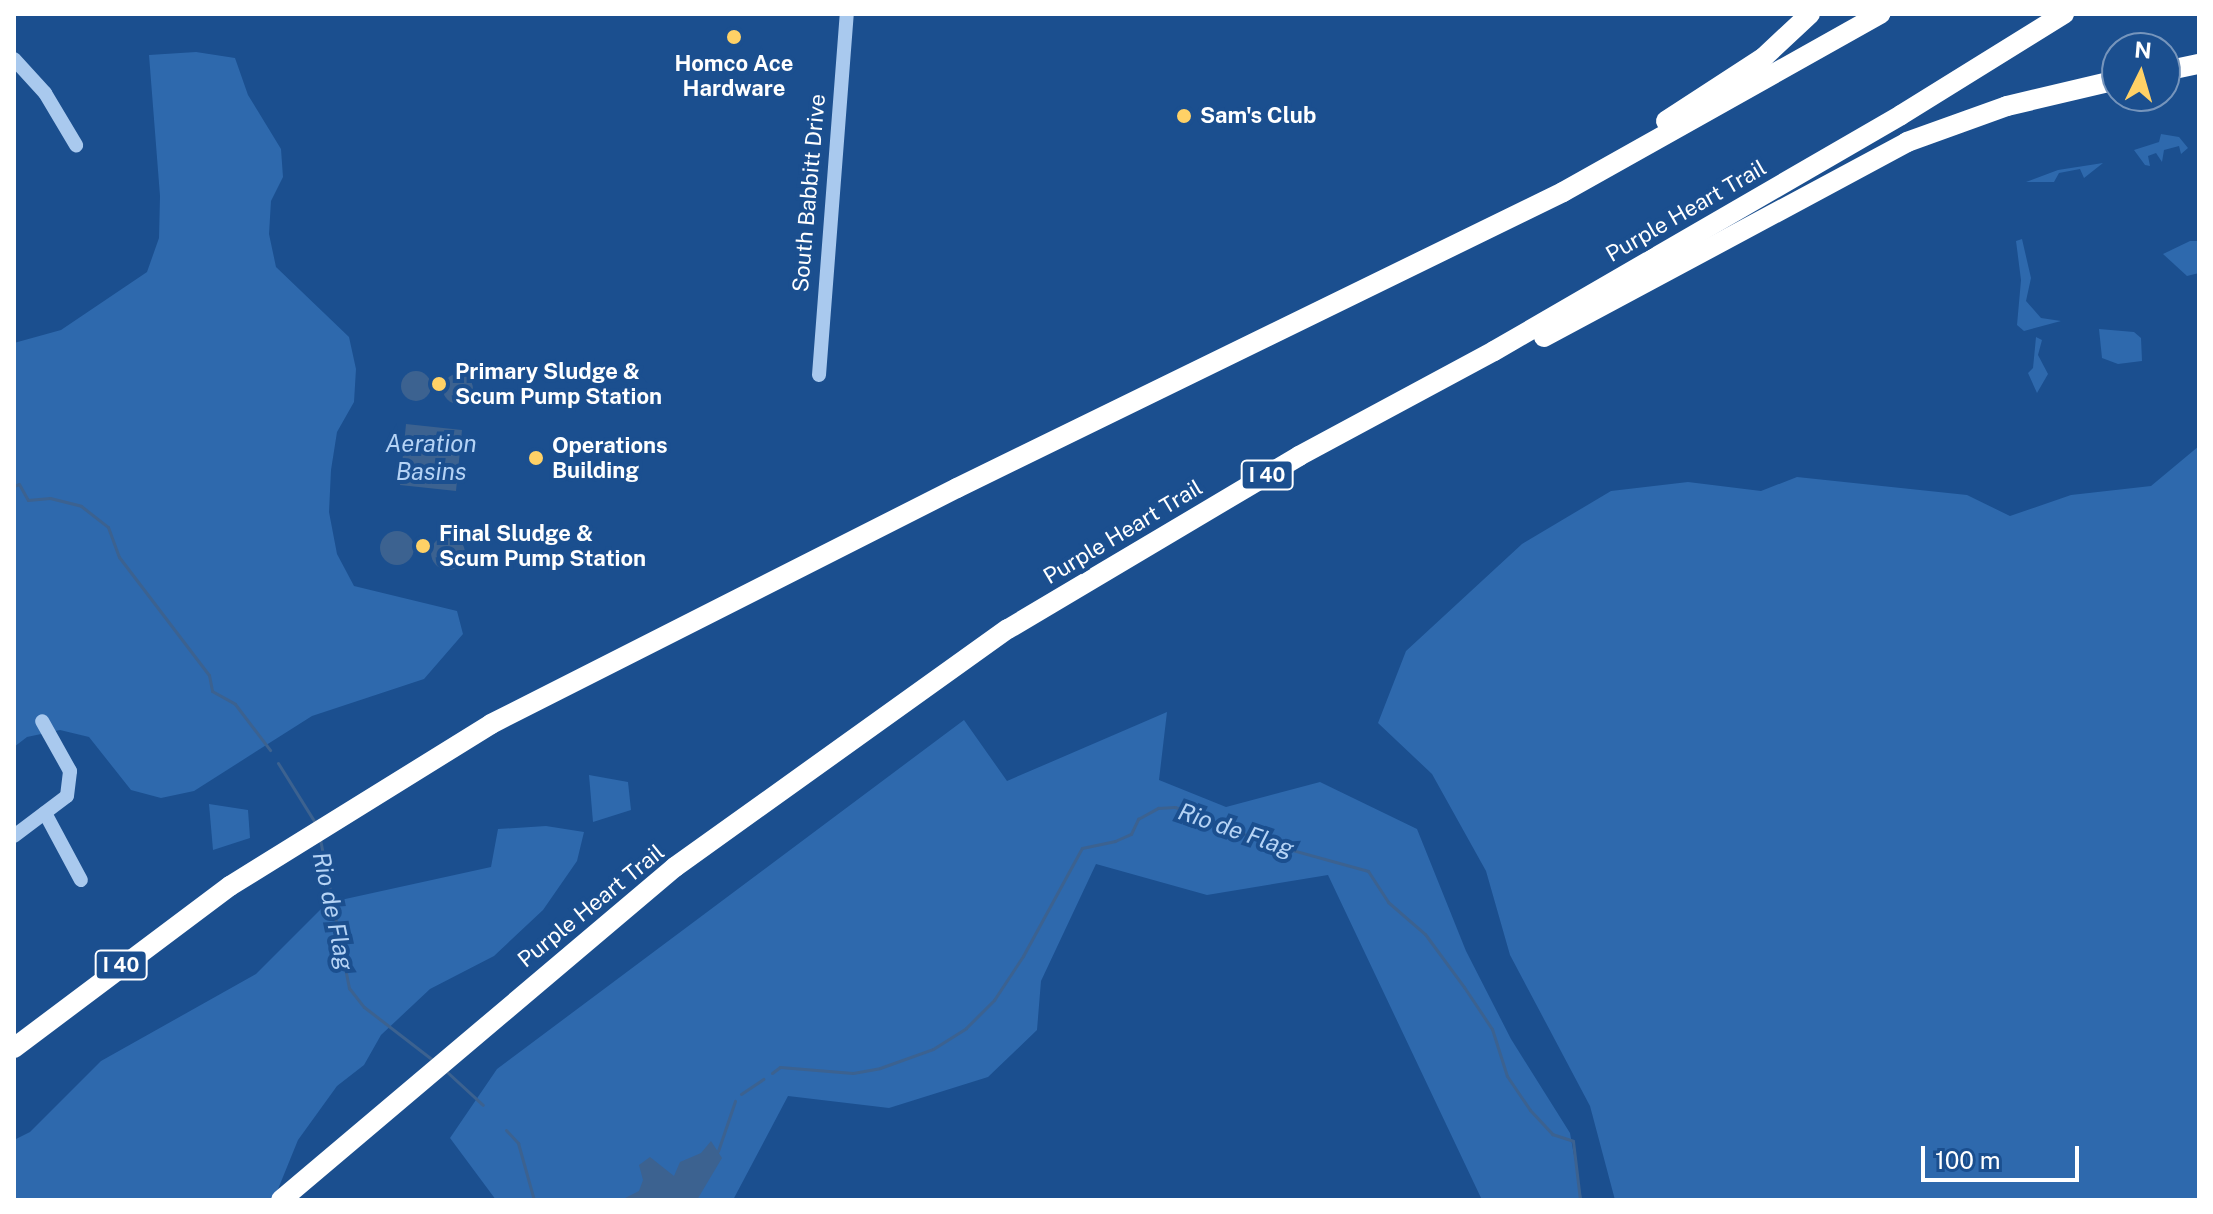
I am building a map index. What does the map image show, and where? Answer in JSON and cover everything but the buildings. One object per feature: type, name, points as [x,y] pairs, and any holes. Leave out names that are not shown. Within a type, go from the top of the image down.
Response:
[{"type":"highway","points":[[1319,313],[1342,294],[1685,109],[1764,57],[1810,14]]},
{"type":"highway","name":"I 40","points":[[14,1048],[230,886],[431,759],[665,633],[1563,192],[1880,14]]},
{"type":"highway","name":"Purple Heart Trail","points":[[281,1200],[513,1001],[780,788],[1008,629],[1299,456],[1494,351],[2064,14]]},
{"type":"highway","points":[[1494,351],[1535,341],[1907,142],[1993,110],[2101,84]]},
{"type":"street","name":"South Babbitt Drive","points":[[819,375],[847,14]]},
{"type":"street","points":[[14,59],[45,93],[76,145]]},
{"type":"street","points":[[14,836],[67,796],[70,771],[42,721]]},
{"type":"street","points":[[45,813],[81,880]]},
{"type":"shaded area","points":[[196,52],[235,58],[248,95],[281,149],[283,177],[271,201],[269,234],[276,267],[349,337],[356,369],[354,402],[337,432],[331,470],[329,512],[337,554],[354,586],[457,611],[463,634],[424,679],[312,716],[194,791],[161,798],[131,790],[89,737],[60,730],[27,737],[14,747],[14,343],[61,330],[147,272],[159,238],[160,196],[149,55]]},
{"type":"shaded area","points":[[2161,134],[2179,137],[2188,148],[2181,154],[2179,146],[2164,150],[2162,162],[2156,153],[2148,156],[2150,166],[2145,165],[2134,150],[2159,142]]},
{"type":"shaded area","points":[[2103,163],[2084,178],[2080,169],[2059,173],[2054,182],[2026,182],[2058,170]]},
{"type":"shaded area","points":[[2022,239],[2031,278],[2026,301],[2041,318],[2061,321],[2024,331],[2017,325],[2021,280],[2016,241]]},
{"type":"shaded area","points":[[2190,241],[2199,241],[2199,273],[2187,276],[2163,254]]},
{"type":"shaded area","points":[[2099,329],[2134,332],[2141,338],[2142,361],[2118,364],[2102,358]]},
{"type":"shaded area","points":[[2036,337],[2042,340],[2038,355],[2048,374],[2037,393],[2028,373],[2033,368]]},
{"type":"shaded area","points":[[2199,446],[2199,1200],[1615,1200],[1590,1106],[1510,955],[1486,871],[1432,774],[1378,723],[1406,651],[1522,544],[1611,491],[1688,482],[1761,491],[1797,477],[1967,495],[2010,516],[2071,495],[2151,486]]},
{"type":"shaded area","points":[[1167,712],[1159,780],[1226,807],[1320,782],[1417,829],[1466,951],[1511,1039],[1570,1133],[1582,1200],[1482,1200],[1328,875],[1207,895],[1096,864],[1041,981],[1037,1030],[988,1077],[889,1108],[788,1096],[733,1200],[496,1200],[450,1138],[497,1069],[964,720],[1007,781]]},
{"type":"shaded area","points":[[589,775],[628,782],[631,810],[593,822]]},
{"type":"shaded area","points":[[209,804],[248,810],[250,838],[213,850]]},
{"type":"shaded area","points":[[546,826],[584,832],[577,861],[543,910],[494,956],[430,989],[381,1035],[364,1065],[337,1086],[298,1140],[274,1199],[14,1200],[14,1140],[30,1132],[101,1061],[256,974],[327,903],[491,867],[498,829]]},
{"type":"water","points":[[416,371],[426,376],[431,386],[426,396],[416,401],[406,396],[401,386],[406,376]]},
{"type":"water","points":[[458,374],[468,379],[473,389],[468,399],[458,404],[448,399],[443,389],[448,379]]},
{"type":"water","name":"Aeration Basins","points":[[406,424],[462,430],[456,491],[400,485]]},
{"type":"water","points":[[397,531],[409,536],[414,548],[409,560],[397,565],[385,560],[380,548],[385,536]]},
{"type":"water","points":[[448,536],[460,541],[465,553],[460,565],[448,570],[436,565],[431,553],[436,541]]},
{"type":"water","points":[[711,1141],[722,1158],[697,1200],[621,1200],[639,1191],[643,1180],[639,1165],[650,1157],[674,1176],[680,1162],[701,1153]]},
{"type":"waterway","name":"Rio de Flag","points":[[14,486],[19,484],[28,500],[50,498],[81,506],[108,527],[119,557],[209,675],[212,691],[235,704],[270,750]]},
{"type":"waterway","name":"Rio de Flag","points":[[278,763],[316,824]]},
{"type":"waterway","name":"Rio de Flag","points":[[772,1073],[780,1067],[853,1073],[880,1068],[933,1049],[966,1028],[994,1000],[1023,956],[1082,848],[1131,834],[1138,819],[1158,808],[1175,807],[1267,843],[1368,871],[1388,902],[1425,934],[1464,987],[1492,1029],[1507,1076],[1530,1110],[1552,1134],[1573,1141],[1580,1200]]},
{"type":"waterway","name":"Rio de Flag","points":[[320,839],[349,988],[364,1007],[434,1061]]},
{"type":"waterway","name":"Rio de Flag","points":[[446,1071],[483,1105]]},
{"type":"waterway","name":"Rio de Flag","points":[[741,1094],[763,1079]]},
{"type":"waterway","name":"Rio de Flag","points":[[718,1151],[735,1101]]},
{"type":"waterway","name":"Rio de Flag","points":[[506,1130],[518,1143],[534,1200]]},
{"type":"place","name":"Homco Ace Hardware","points":[[734,37]]},
{"type":"place","name":"Sam's Club","points":[[1184,116]]},
{"type":"place","name":"Primary Sludge & Scum Pump Station","points":[[439,384]]},
{"type":"place","name":"Operations Building","points":[[536,458]]},
{"type":"place","name":"Final Sludge & Scum Pump Station","points":[[423,546]]}]
